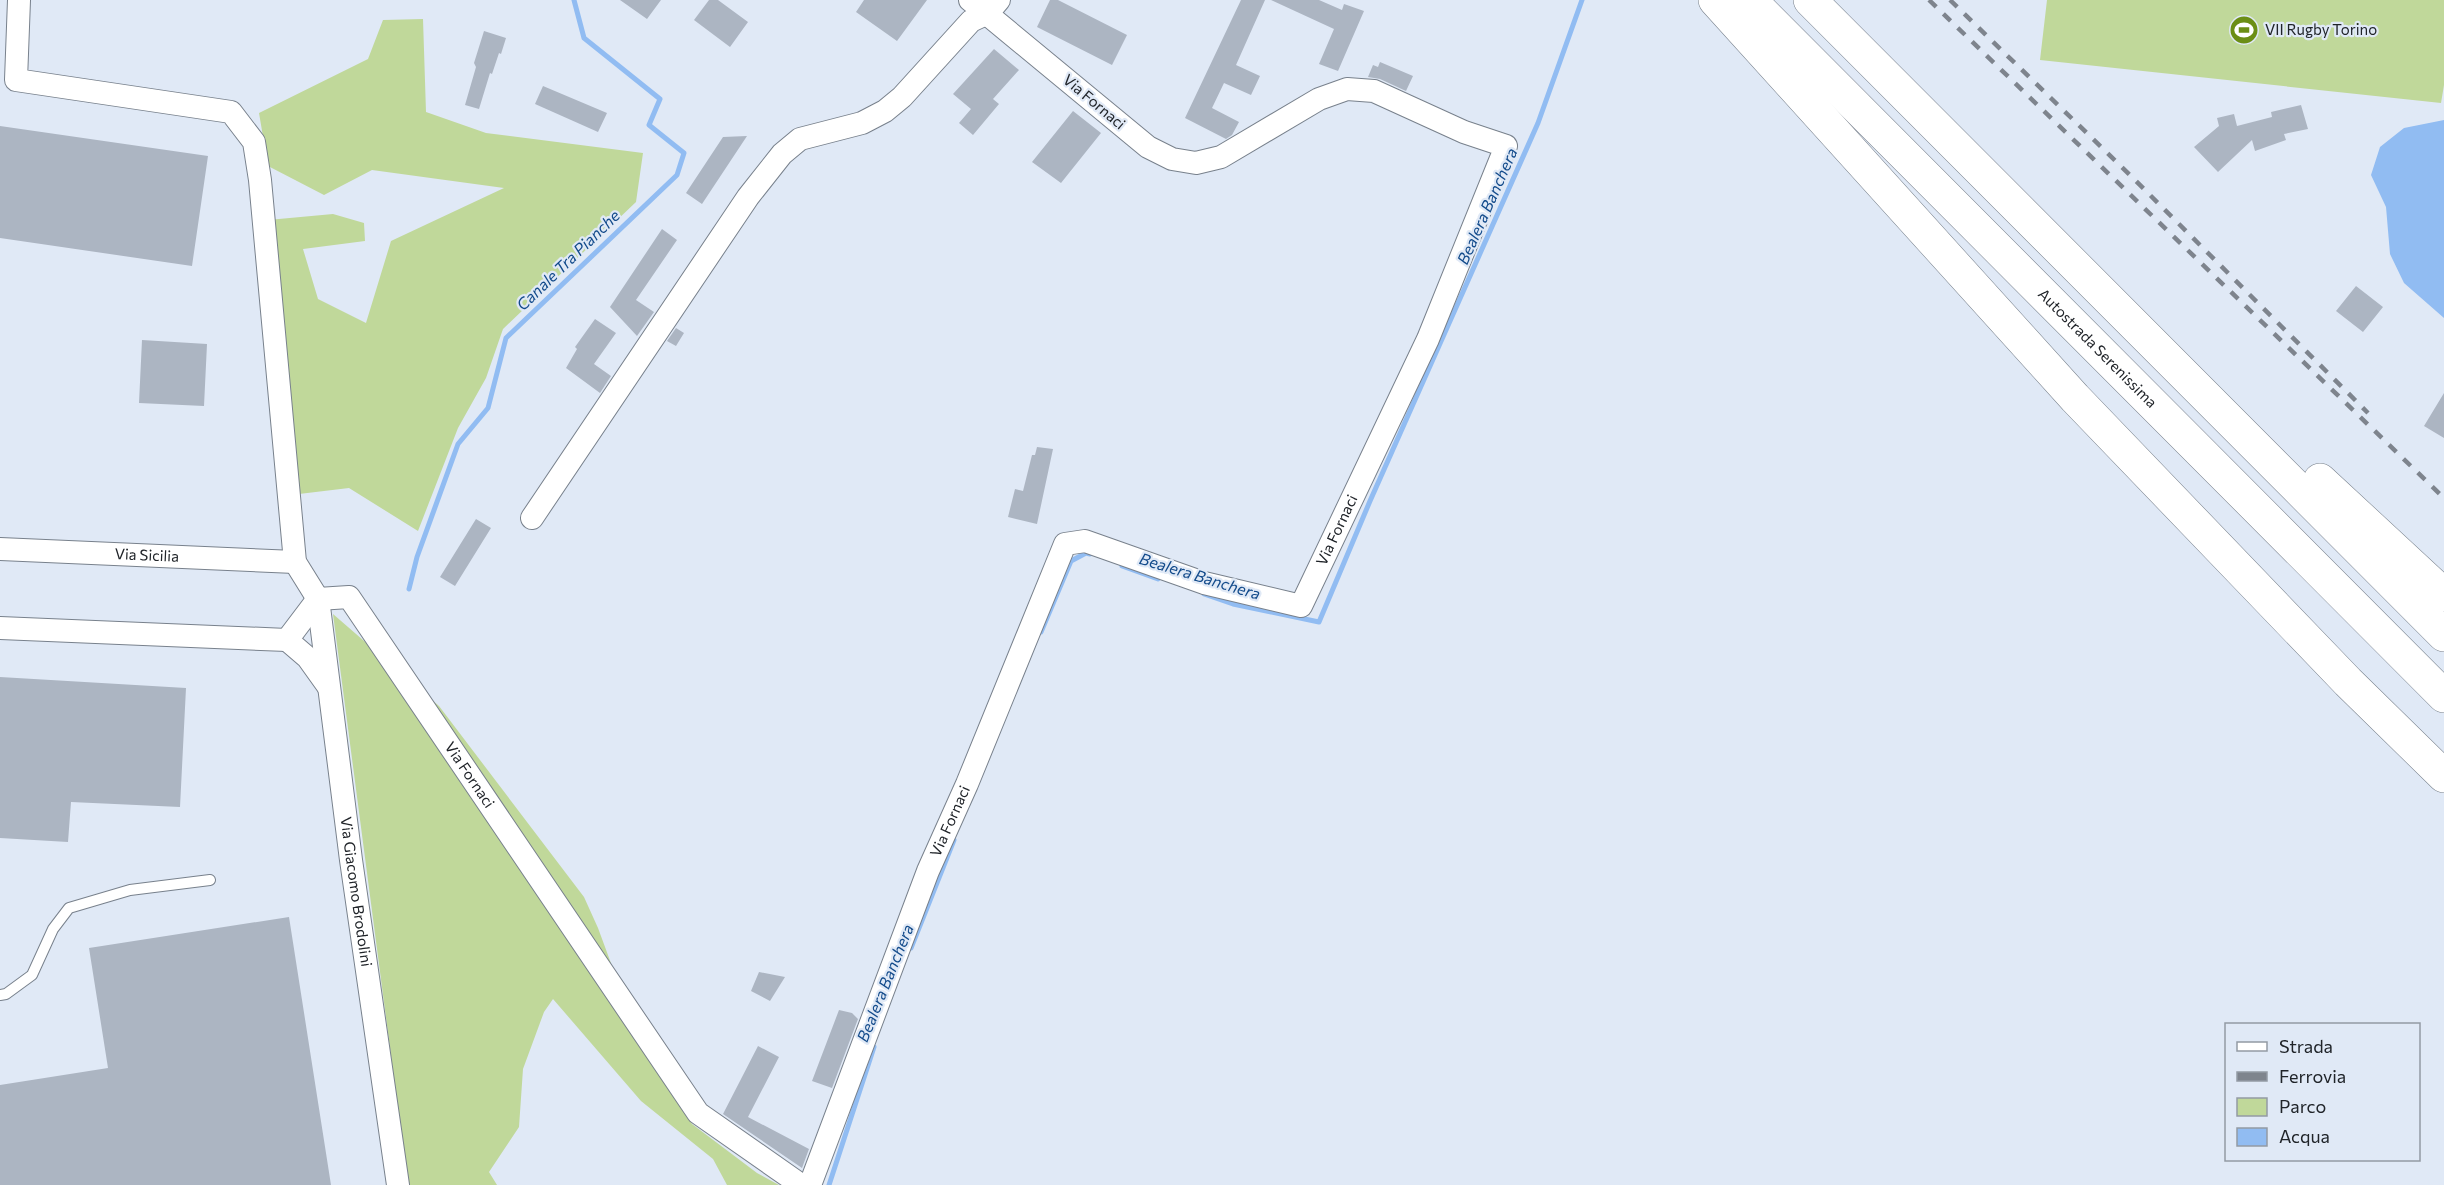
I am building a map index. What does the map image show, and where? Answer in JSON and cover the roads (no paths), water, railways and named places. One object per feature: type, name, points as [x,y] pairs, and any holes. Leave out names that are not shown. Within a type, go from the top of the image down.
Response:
[{"type":"highway","points":[[1715,0],[2075,398],[2444,783]]},
{"type":"highway","name":"Autostrada Serenissima","points":[[1750,0],[2444,696]]},
{"type":"highway","points":[[1810,0],[2444,635]]},
{"type":"highway","points":[[2175,366],[2255,414],[2335,495],[2444,595]]},
{"type":"highway","points":[[2348,682],[2444,776]]},
{"type":"street","points":[[19,0],[15,80],[231,112],[254,142],[260,180],[295,562],[318,599],[288,640]]},
{"type":"street","points":[[531,518],[748,197],[782,154],[800,139],[862,123],[885,111],[902,97],[986,4]]},
{"type":"street","name":"Via Fornaci","points":[[810,1185],[928,871],[967,784],[1065,544],[1085,541],[1204,584],[1301,606],[1428,339],[1506,146],[1464,132],[1374,92],[1347,89],[1319,99],[1221,157],[1196,163],[1172,159],[1148,147],[986,4]]},
{"type":"street","name":"Via Sicilia","points":[[0,549],[295,562]]},
{"type":"street","name":"Via Fornaci","points":[[318,599],[349,597],[698,1113],[801,1185]]},
{"type":"street","name":"Via Giacomo Brodolini","points":[[318,599],[328,687],[398,1185]]},
{"type":"street","points":[[0,628],[288,640],[308,658],[328,687]]},
{"type":"lane","points":[[0,995],[6,994],[32,975],[53,930],[69,908],[130,890],[210,880]]},
{"type":"water","points":[[2444,120],[2444,318],[2404,283],[2390,254],[2386,207],[2371,175],[2380,147],[2404,128]]},
{"type":"waterway","name":"Canale Tra Pianche","points":[[409,589],[417,557],[458,444],[488,408],[506,338],[677,175],[684,153],[649,125],[660,99],[584,38],[574,0]]},
{"type":"waterway","name":"Bealera Banchera","points":[[1204,594],[1233,604],[1319,622],[1370,501],[1538,123],[1582,0]]},
{"type":"waterway","name":"Bealera Banchera","points":[[1041,632],[1071,561],[1086,553],[1090,554]]},
{"type":"waterway","name":"Bealera Banchera","points":[[1122,566],[1158,579]]},
{"type":"waterway","name":"Bealera Banchera","points":[[911,948],[954,840]]},
{"type":"waterway","name":"Bealera Banchera","points":[[829,1185],[874,1047]]},
{"type":"railway","points":[[1929,0],[2444,498]]},
{"type":"railway","points":[[1950,0],[2130,175],[2368,413]]},
{"type":"place","name":"VII Rugby Torino","points":[[2244,30]]}]
